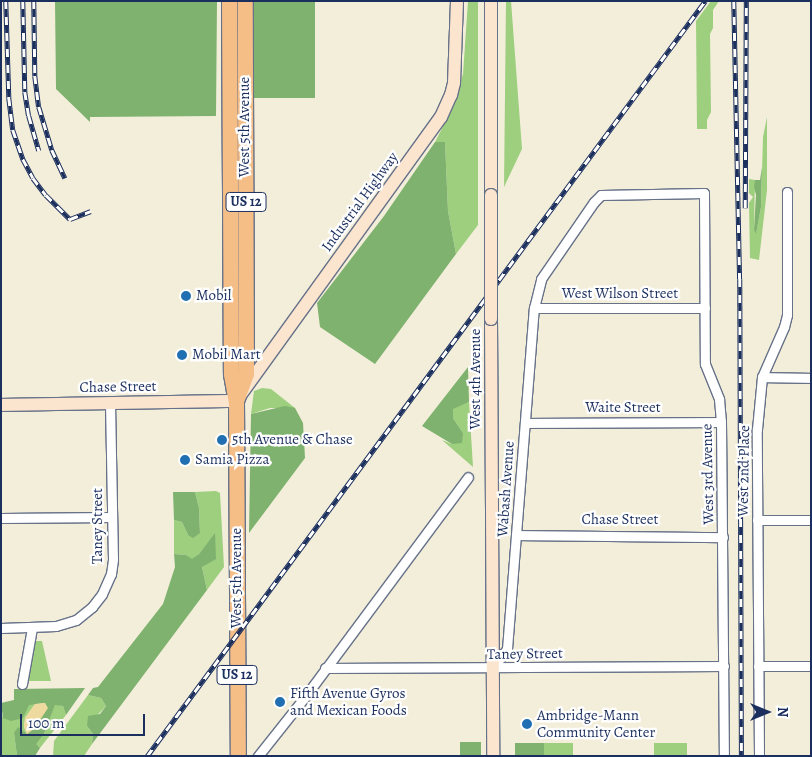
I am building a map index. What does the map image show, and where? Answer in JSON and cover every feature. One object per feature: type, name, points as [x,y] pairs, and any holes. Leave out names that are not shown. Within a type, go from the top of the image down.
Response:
[{"type":"main road","name":"West 5th Avenue","points":[[229,1],[246,374],[236,401],[238,756]]},
{"type":"main road","name":"West 5th Avenue","points":[[238,212],[245,1]]},
{"type":"main road","name":"Industrial Highway","points":[[236,401],[441,117],[451,95],[455,71],[457,1]]},
{"type":"main road","name":"West 4th Avenue","points":[[491,1],[493,756]]},
{"type":"main road","name":"Chase Street","points":[[1,405],[236,401]]},
{"type":"street","name":"West 2nd Place","points":[[759,756],[757,439],[762,377],[784,327],[787,315],[787,192]]},
{"type":"street","name":"Wabash Avenue","points":[[493,668],[507,648],[534,308],[538,285],[545,270],[601,195],[704,193]]},
{"type":"street","name":"West 3rd Avenue","points":[[704,193],[706,364],[719,399],[721,422],[724,756]]},
{"type":"street","name":"West Wilson Street","points":[[534,308],[705,308]]},
{"type":"street","points":[[762,377],[811,378]]},
{"type":"street","name":"Taney Street","points":[[1,628],[56,626],[76,620],[92,607],[102,594],[111,574],[113,559],[110,403]]},
{"type":"street","name":"Waite Street","points":[[525,423],[721,422]]},
{"type":"street","points":[[258,756],[468,476]]},
{"type":"street","points":[[1,518],[112,517]]},
{"type":"street","points":[[757,520],[811,520]]},
{"type":"street","name":"Chase Street","points":[[516,535],[723,537]]},
{"type":"street","points":[[22,684],[32,628]]},
{"type":"street","name":"Taney Street","points":[[325,668],[724,666]]},
{"type":"street","points":[[758,666],[811,666]]},
{"type":"green space","points":[[55,1],[217,1],[216,116],[90,117],[90,122],[56,89]]},
{"type":"green space","points":[[252,1],[315,1],[315,98],[252,98]]},
{"type":"green space","points":[[468,1],[478,1],[478,225],[456,254],[448,211],[445,142],[435,142],[451,111],[463,74]]},
{"type":"green space","points":[[506,1],[511,1],[522,149],[504,187]]},
{"type":"green space","points":[[711,1],[719,1],[713,10],[713,28],[710,34],[711,112],[707,120],[707,129],[697,129],[696,21]]},
{"type":"green space","points":[[767,117],[767,190],[759,260],[750,258],[749,203],[753,197],[749,193],[749,179],[755,180],[754,230],[756,233],[761,207],[763,137]]},
{"type":"green space","points":[[435,142],[445,142],[448,211],[456,254],[375,364],[320,327],[317,303],[384,216]]},
{"type":"green space","points":[[762,167],[761,207],[756,234],[754,230],[756,195],[754,187],[755,180],[760,180]]},
{"type":"green space","points":[[468,367],[469,402],[453,409],[453,418],[463,433],[462,443],[452,444],[422,426]]},
{"type":"green space","points":[[262,388],[271,389],[295,408],[270,408],[251,414],[254,391]]},
{"type":"green space","points":[[469,402],[473,467],[442,440],[452,444],[463,433],[453,418],[453,408]]},
{"type":"green space","points":[[285,406],[295,408],[303,423],[305,458],[249,533],[251,414]]},
{"type":"green space","points":[[216,491],[220,493],[224,567],[207,590],[202,567],[210,561],[215,534],[192,560],[186,555],[174,554],[174,520],[182,522],[188,535],[200,532],[199,508],[195,492]]},
{"type":"green space","points":[[173,492],[195,492],[199,508],[200,533],[193,538],[188,535],[182,522],[174,520]]},
{"type":"green space","points":[[215,533],[216,559],[202,567],[207,590],[92,744],[93,734],[87,726],[88,716],[100,714],[106,706],[101,698],[88,695],[93,688],[98,687],[163,604],[175,567],[174,554],[186,555],[192,559],[199,554]]},
{"type":"green space","points":[[34,641],[42,641],[51,681],[27,681]]},
{"type":"green space","points":[[85,688],[66,715],[63,706],[55,705],[44,734],[36,744],[40,748],[35,756],[17,756],[14,733],[18,727],[27,734],[45,703],[29,705],[23,718],[11,721],[3,718],[1,703],[14,700],[14,689]]},
{"type":"green space","points":[[88,695],[101,698],[106,706],[87,726],[93,734],[92,744],[84,756],[53,756],[54,741]]},
{"type":"green space","points":[[29,704],[35,704],[25,718],[24,727],[27,734],[14,733],[17,756],[1,756],[1,710],[3,718]]},
{"type":"green space","points":[[55,704],[63,706],[66,715],[40,748],[35,744],[44,734]]},
{"type":"green space","points":[[460,742],[481,742],[481,756],[460,756]]},
{"type":"green space","points":[[515,743],[544,743],[544,756],[515,756]]},
{"type":"green space","points":[[544,743],[573,743],[573,756],[544,756]]},
{"type":"green space","points":[[654,743],[687,743],[687,756],[654,756]]},
{"type":"sand","points":[[45,703],[48,708],[34,729],[27,734],[24,727],[25,718],[35,704]]},
{"type":"railway","points":[[6,1],[9,98],[13,130],[23,159],[33,178],[46,195],[70,219],[91,211]]},
{"type":"railway","points":[[23,1],[25,92],[29,116],[39,151]]},
{"type":"railway","points":[[34,1],[35,76],[39,107],[52,150],[65,178]]},
{"type":"railway","points":[[147,756],[705,1]]},
{"type":"railway","points":[[734,1],[740,279],[742,756]]},
{"type":"railway","points":[[745,208],[746,1]]},
{"type":"place","name":"Mobil","points":[[186,296]]},
{"type":"place","name":"Mobil Mart","points":[[182,355]]},
{"type":"place","name":"5th Avenue & Chase","points":[[222,440]]},
{"type":"place","name":"Samia Pizza","points":[[185,460]]},
{"type":"place","name":"Fifth Avenue Gyros and Mexican Foods","points":[[280,702]]},
{"type":"place","name":"Ambridge-Mann Community Center","points":[[527,724]]}]
